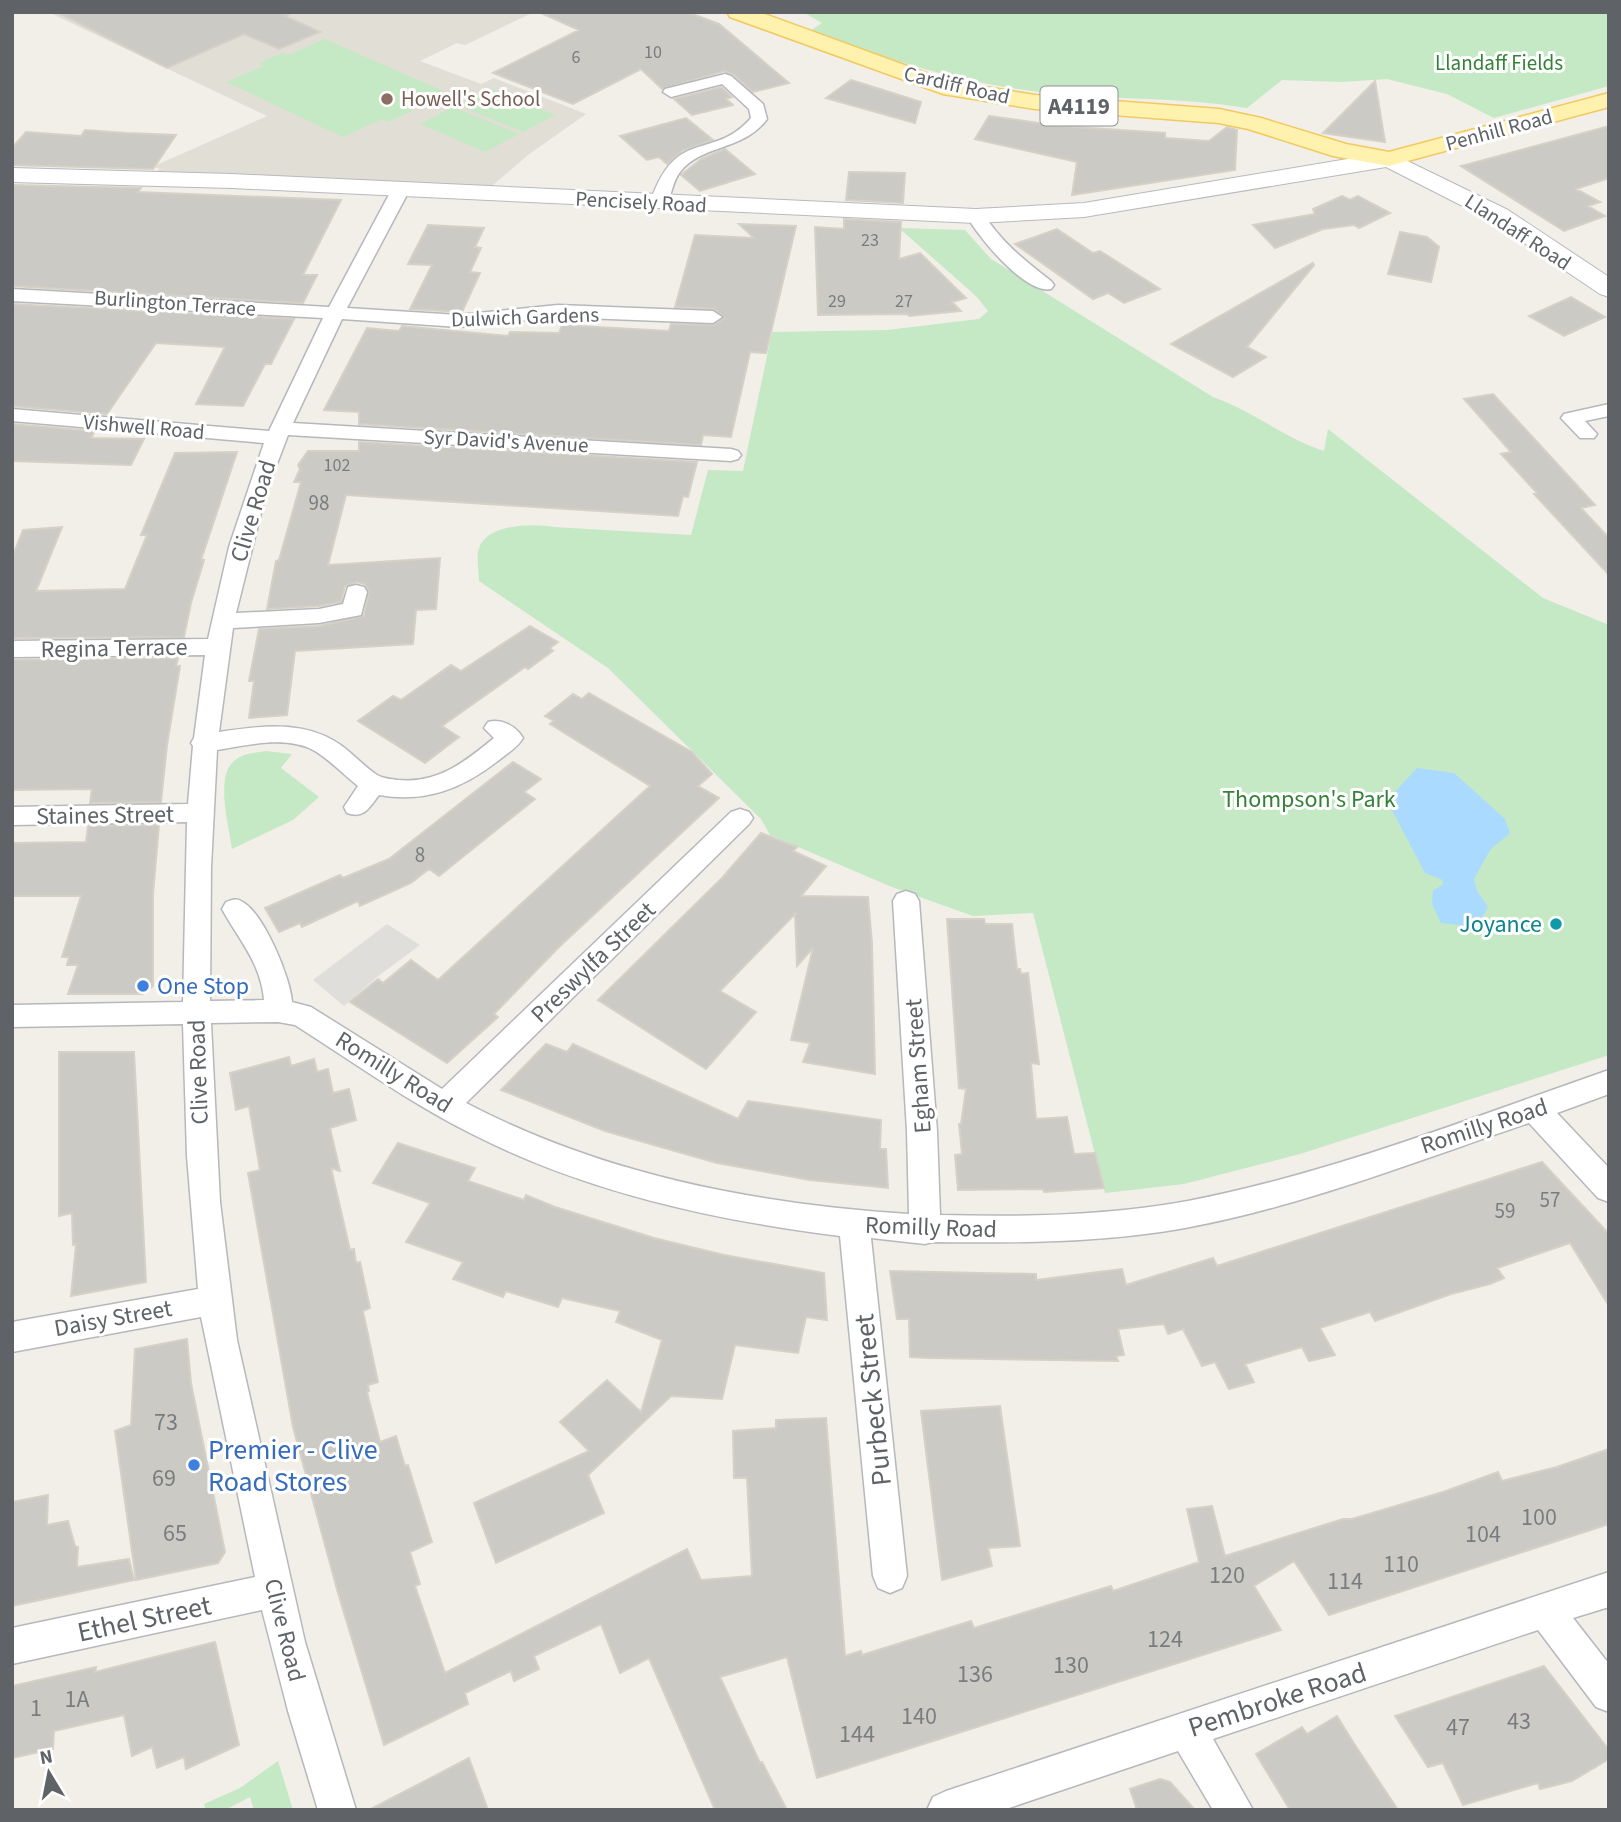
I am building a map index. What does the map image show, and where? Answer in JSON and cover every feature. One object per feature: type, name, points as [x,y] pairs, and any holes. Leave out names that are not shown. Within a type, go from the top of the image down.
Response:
[{"type":"main road","name":"Cardiff Road","points":[[738,12],[943,87],[1035,102],[1219,116],[1269,128],[1342,151],[1389,159]]},
{"type":"main road","name":"Penhill Road","points":[[1389,159],[1609,100]]},
{"type":"main road","name":"Pencisely Road","points":[[1268,179],[1293,167],[1298,156],[1293,146],[1269,128]]},
{"type":"main road","name":"Pencisely Road","points":[[12,175],[232,181],[976,216],[1084,210],[1389,159]]},
{"type":"main road","name":"Llandaff Road","points":[[1389,159],[1499,215],[1609,289]]},
{"type":"street","points":[[659,203],[667,179],[675,166],[744,135],[759,119],[757,107],[725,79],[671,92]]},
{"type":"street","name":"Clive Road","points":[[337,1810],[302,1699],[275,1590],[238,1423],[215,1300],[202,1182],[196,1014],[198,813],[203,743],[219,634],[255,494],[278,433],[311,360],[401,189]]},
{"type":"street","points":[[976,216],[982,230],[1002,253],[1045,285]]},
{"type":"street","name":"Burlington Terrace","points":[[12,295],[337,313]]},
{"type":"street","name":"Dulwich Gardens","points":[[337,313],[459,321],[558,311],[713,317]]},
{"type":"street","points":[[1587,434],[1571,418],[1609,410]]},
{"type":"street","name":"Vishwell Road","points":[[12,415],[278,433]]},
{"type":"street","name":"Syr David's Avenue","points":[[278,433],[731,455]]},
{"type":"street","points":[[219,634],[318,625],[353,610],[356,592]]},
{"type":"street","name":"Regina Terrace","points":[[12,649],[219,634]]},
{"type":"street","points":[[203,743],[261,736],[290,736],[313,740],[333,750],[373,785],[400,790],[420,789],[440,786],[457,779],[511,738],[496,728]]},
{"type":"street","points":[[356,807],[373,785]]},
{"type":"street","name":"Staines Street","points":[[12,816],[198,813]]},
{"type":"street","name":"Preswylfa Street","points":[[445,1105],[740,818]]},
{"type":"street","name":"Egham Street","points":[[906,901],[922,1131],[925,1231]]},
{"type":"street","points":[[234,909],[260,941],[279,993],[278,1011]]},
{"type":"street","name":"Romilly Road","points":[[12,1016],[278,1011],[301,1015],[445,1105],[507,1137],[579,1166],[696,1199],[757,1211],[854,1225],[925,1231],[1011,1230],[1101,1224],[1186,1214],[1292,1189],[1609,1083]]},
{"type":"street","points":[[1535,1109],[1609,1189]]},
{"type":"street","name":"Purbeck Street","points":[[854,1225],[890,1576]]},
{"type":"street","name":"Daisy Street","points":[[12,1337],[215,1300]]},
{"type":"street","name":"Pembroke Road","points":[[946,1810],[1609,1589]]},
{"type":"street","name":"Ethel Street","points":[[12,1646],[275,1590]]},
{"type":"street","points":[[1545,1610],[1609,1694]]},
{"type":"street","points":[[1186,1729],[1234,1810]]},
{"type":"shaded area","name":"Howell's School","points":[[48,12],[534,12],[465,45],[457,43],[420,61],[481,84],[494,78],[586,114],[528,155],[492,186],[158,171],[159,168],[152,167],[267,116]]},
{"type":"shaded area","points":[[387,924],[420,945],[344,1006],[313,980]]},
{"type":"green space","name":"Llandaff Fields","points":[[803,12],[1609,12],[1609,86],[1494,118],[1447,94],[1387,79],[1341,82],[1282,80],[1247,108],[1198,102],[1050,93],[958,78],[869,52],[810,31],[822,23]]},
{"type":"green space","points":[[325,39],[443,91],[407,107],[412,111],[388,122],[382,119],[343,137],[226,82],[264,66],[259,63],[282,53],[288,55]]},
{"type":"green space","points":[[490,88],[555,115],[523,132],[457,105]]},
{"type":"green space","points":[[453,107],[519,134],[485,152],[420,124]]},
{"type":"green space","name":"Thompson's Park","points":[[899,228],[965,230],[991,259],[1213,397],[1324,451],[1328,429],[1543,598],[1609,625],[1609,1055],[1300,1154],[1184,1184],[1105,1193],[1033,913],[973,916],[892,887],[770,835],[761,819],[608,668],[479,581],[479,548],[491,534],[512,527],[535,525],[691,535],[708,470],[743,471],[772,332],[887,330],[979,319],[988,311],[976,296]]},
{"type":"green space","points":[[266,751],[292,754],[281,768],[319,797],[293,820],[232,849],[224,790],[228,768],[241,756]]},
{"type":"green space","points":[[278,1761],[293,1810],[254,1810],[250,1797],[225,1810],[206,1810],[204,1804],[240,1788]]},
{"type":"water","points":[[1417,768],[1454,773],[1505,819],[1510,833],[1490,850],[1474,879],[1477,891],[1488,907],[1474,924],[1441,923],[1432,904],[1433,891],[1442,885],[1443,880],[1425,873],[1392,810],[1397,801],[1395,792]]},
{"type":"building","points":[[57,12],[293,12],[285,16],[320,32],[279,49],[244,34],[167,68]]},
{"type":"building","points":[[539,12],[687,12],[719,24],[789,83],[753,92],[733,74],[724,71],[662,89],[641,69],[573,104],[493,73],[579,30]]},
{"type":"building","points":[[851,80],[921,102],[915,123],[826,98]]},
{"type":"building","points":[[1375,81],[1385,142],[1323,133]]},
{"type":"building","points":[[721,87],[732,97],[726,99],[733,105],[692,115],[674,99]]},
{"type":"building","points":[[989,116],[1060,126],[1165,133],[1165,138],[1209,141],[1227,127],[1237,130],[1235,170],[1072,195],[1077,162],[975,139]]},
{"type":"building","points":[[686,118],[713,140],[682,151],[667,164],[659,157],[647,160],[620,136]]},
{"type":"building","points":[[1609,126],[1609,178],[1576,189],[1600,202],[1588,206],[1605,216],[1564,231],[1461,166]]},
{"type":"building","points":[[85,130],[176,135],[153,169],[12,165],[12,148],[26,132],[81,136]]},
{"type":"building","points":[[725,149],[755,174],[700,191],[681,175],[701,159]]},
{"type":"building","points":[[849,172],[905,173],[903,203],[846,200]]},
{"type":"building","points":[[12,185],[141,188],[138,192],[341,200],[303,275],[317,275],[303,303],[12,286]]},
{"type":"building","points":[[1342,196],[1350,200],[1358,196],[1390,213],[1359,228],[1354,225],[1323,229],[1275,248],[1253,225],[1315,214],[1313,209]]},
{"type":"building","points":[[844,219],[901,222],[899,259],[920,253],[966,298],[952,302],[961,311],[909,316],[818,315],[815,227],[844,229]]},
{"type":"building","points":[[739,224],[796,226],[766,353],[750,352],[731,437],[703,435],[701,445],[359,424],[359,412],[324,410],[367,328],[399,331],[402,326],[508,336],[510,332],[559,333],[562,325],[669,331],[671,324],[714,325],[724,318],[714,309],[675,307],[695,235],[754,238]]},
{"type":"building","points":[[428,225],[484,228],[475,247],[481,248],[470,272],[480,273],[462,312],[410,309],[432,265],[408,264]]},
{"type":"building","points":[[1057,229],[1093,253],[1100,251],[1160,289],[1124,303],[1108,293],[1093,299],[1015,244]]},
{"type":"building","points":[[1400,232],[1427,237],[1439,247],[1431,282],[1388,274]]},
{"type":"building","points":[[1313,263],[1247,347],[1266,357],[1233,377],[1171,344]]},
{"type":"building","points":[[1571,297],[1605,317],[1564,336],[1529,316]]},
{"type":"building","points":[[12,304],[294,319],[271,364],[265,364],[243,406],[196,404],[225,347],[156,343],[107,414],[12,406]]},
{"type":"building","points":[[1493,394],[1595,505],[1581,508],[1609,538],[1609,575],[1501,454],[1511,452],[1464,399]]},
{"type":"building","points":[[12,424],[95,431],[91,438],[144,439],[131,465],[12,461]]},
{"type":"building","points":[[359,442],[697,462],[688,497],[683,496],[678,516],[346,495],[328,565],[440,558],[436,609],[416,610],[413,644],[295,651],[287,715],[249,718],[254,681],[249,681],[259,629],[319,626],[364,616],[369,591],[365,584],[357,582],[345,586],[341,602],[267,609],[276,561],[279,560],[301,482],[294,482],[300,469],[298,465],[308,451],[359,451]]},
{"type":"building","points":[[237,452],[201,560],[204,560],[184,637],[12,638],[12,558],[23,530],[62,527],[36,591],[125,589],[147,535],[141,535],[175,453]]},
{"type":"building","points":[[530,626],[558,642],[550,648],[553,651],[528,669],[525,667],[442,726],[459,737],[425,763],[358,721],[393,696],[401,700],[451,665],[461,671]]},
{"type":"building","points":[[178,658],[176,666],[180,666],[161,802],[90,803],[92,789],[12,790],[12,660]]},
{"type":"building","points":[[589,693],[692,752],[712,774],[698,786],[719,798],[559,947],[494,1014],[498,1017],[447,1063],[350,1002],[378,979],[383,983],[411,960],[438,980],[650,786],[550,724],[554,721],[545,716],[573,694],[582,699]]},
{"type":"building","points":[[513,762],[541,779],[524,792],[535,799],[439,876],[429,869],[411,883],[360,906],[358,901],[302,927],[300,923],[279,932],[265,908],[340,875],[343,878],[389,859]]},
{"type":"building","points":[[159,825],[153,894],[153,986],[143,994],[68,994],[78,965],[67,965],[69,957],[62,957],[81,896],[12,896],[12,843],[86,842],[88,826]]},
{"type":"building","points":[[761,833],[797,847],[793,851],[826,866],[801,896],[868,897],[872,943],[875,1074],[803,1062],[810,1043],[791,1040],[813,948],[797,966],[795,914],[720,991],[756,1012],[706,1069],[598,1000],[722,878]]},
{"type":"building","points":[[947,919],[984,919],[985,924],[1012,924],[1017,969],[1020,969],[1021,974],[1028,973],[1039,1064],[1031,1063],[1036,1119],[1067,1117],[1074,1154],[1095,1153],[1104,1188],[1044,1192],[1043,1189],[958,1190],[955,1155],[962,1154],[959,1124],[966,1089],[959,1088]]},
{"type":"building","points":[[546,1044],[567,1052],[573,1044],[738,1119],[748,1101],[881,1120],[880,1149],[886,1149],[888,1188],[810,1180],[717,1163],[605,1131],[501,1090]]},
{"type":"building","points":[[59,1052],[134,1052],[146,1282],[71,1296],[76,1244],[73,1245],[72,1213],[59,1216]]},
{"type":"building","points":[[289,1057],[291,1066],[314,1059],[317,1072],[328,1069],[333,1093],[349,1089],[356,1120],[330,1128],[340,1171],[331,1168],[350,1250],[354,1249],[356,1263],[360,1262],[370,1308],[363,1311],[378,1382],[368,1385],[367,1392],[380,1442],[396,1436],[432,1542],[410,1552],[420,1584],[415,1586],[445,1673],[687,1549],[701,1580],[752,1576],[747,1478],[734,1478],[733,1431],[776,1428],[776,1420],[826,1418],[845,1656],[861,1651],[862,1655],[971,1621],[974,1628],[1111,1586],[1113,1591],[1199,1562],[1187,1509],[1212,1506],[1225,1556],[1343,1519],[1352,1519],[1443,1492],[1498,1472],[1502,1481],[1557,1467],[1609,1449],[1609,1524],[1329,1615],[1294,1561],[1254,1586],[1281,1630],[817,1778],[787,1657],[720,1677],[760,1763],[762,1762],[787,1810],[715,1810],[649,1658],[620,1673],[601,1624],[534,1656],[539,1669],[514,1681],[511,1671],[465,1693],[468,1704],[384,1745],[338,1593],[293,1427],[248,1173],[260,1170],[249,1106],[236,1110],[230,1073]]},
{"type":"building","points":[[398,1143],[475,1168],[468,1181],[524,1200],[526,1195],[555,1207],[654,1238],[724,1255],[824,1273],[827,1320],[806,1317],[798,1353],[735,1345],[722,1399],[671,1396],[588,1475],[604,1513],[496,1563],[474,1503],[589,1451],[560,1422],[607,1380],[641,1412],[662,1340],[616,1322],[620,1311],[562,1298],[558,1307],[506,1291],[503,1297],[453,1279],[463,1262],[406,1242],[430,1203],[373,1183]]},
{"type":"building","points":[[1542,1162],[1609,1234],[1609,1306],[1570,1243],[1497,1268],[1504,1278],[1490,1284],[1451,1294],[1375,1321],[1370,1312],[1320,1328],[1335,1355],[1309,1361],[1302,1347],[1245,1364],[1254,1382],[1229,1389],[1215,1362],[1202,1366],[1183,1329],[1168,1334],[1164,1324],[1118,1329],[1124,1355],[1116,1356],[1118,1361],[928,1358],[910,1357],[909,1319],[897,1319],[890,1271],[1036,1274],[1036,1280],[1122,1269],[1126,1285],[1213,1258],[1217,1266]]},
{"type":"building","points":[[187,1339],[191,1383],[225,1552],[218,1563],[136,1580],[115,1431],[131,1425],[135,1349]]},
{"type":"building","points":[[1000,1406],[1020,1546],[988,1548],[992,1566],[942,1580],[921,1411]]},
{"type":"building","points":[[48,1495],[47,1525],[68,1521],[75,1546],[78,1547],[77,1567],[129,1559],[134,1580],[12,1606],[12,1502]]},
{"type":"building","points":[[215,1642],[239,1745],[186,1769],[184,1757],[157,1768],[152,1747],[132,1756],[124,1715],[54,1731],[53,1749],[12,1758],[12,1686],[96,1667],[95,1672]]},
{"type":"building","points":[[1544,1666],[1609,1750],[1609,1759],[1572,1781],[1540,1789],[1538,1783],[1463,1805],[1443,1763],[1428,1767],[1395,1716]]},
{"type":"building","points":[[1337,1716],[1398,1810],[1290,1810],[1256,1754],[1302,1727],[1307,1734]]},
{"type":"building","points":[[469,1758],[488,1810],[369,1810]]},
{"type":"building","points":[[1160,1779],[1170,1782],[1195,1810],[1137,1810],[1130,1789]]},
{"type":"place","name":"Howell's School","points":[[387,99]]},
{"type":"place","name":"Joyance","points":[[1556,924]]},
{"type":"place","name":"One Stop","points":[[143,986]]},
{"type":"place","name":"Premier - Clive Road Stores","points":[[194,1465]]}]
